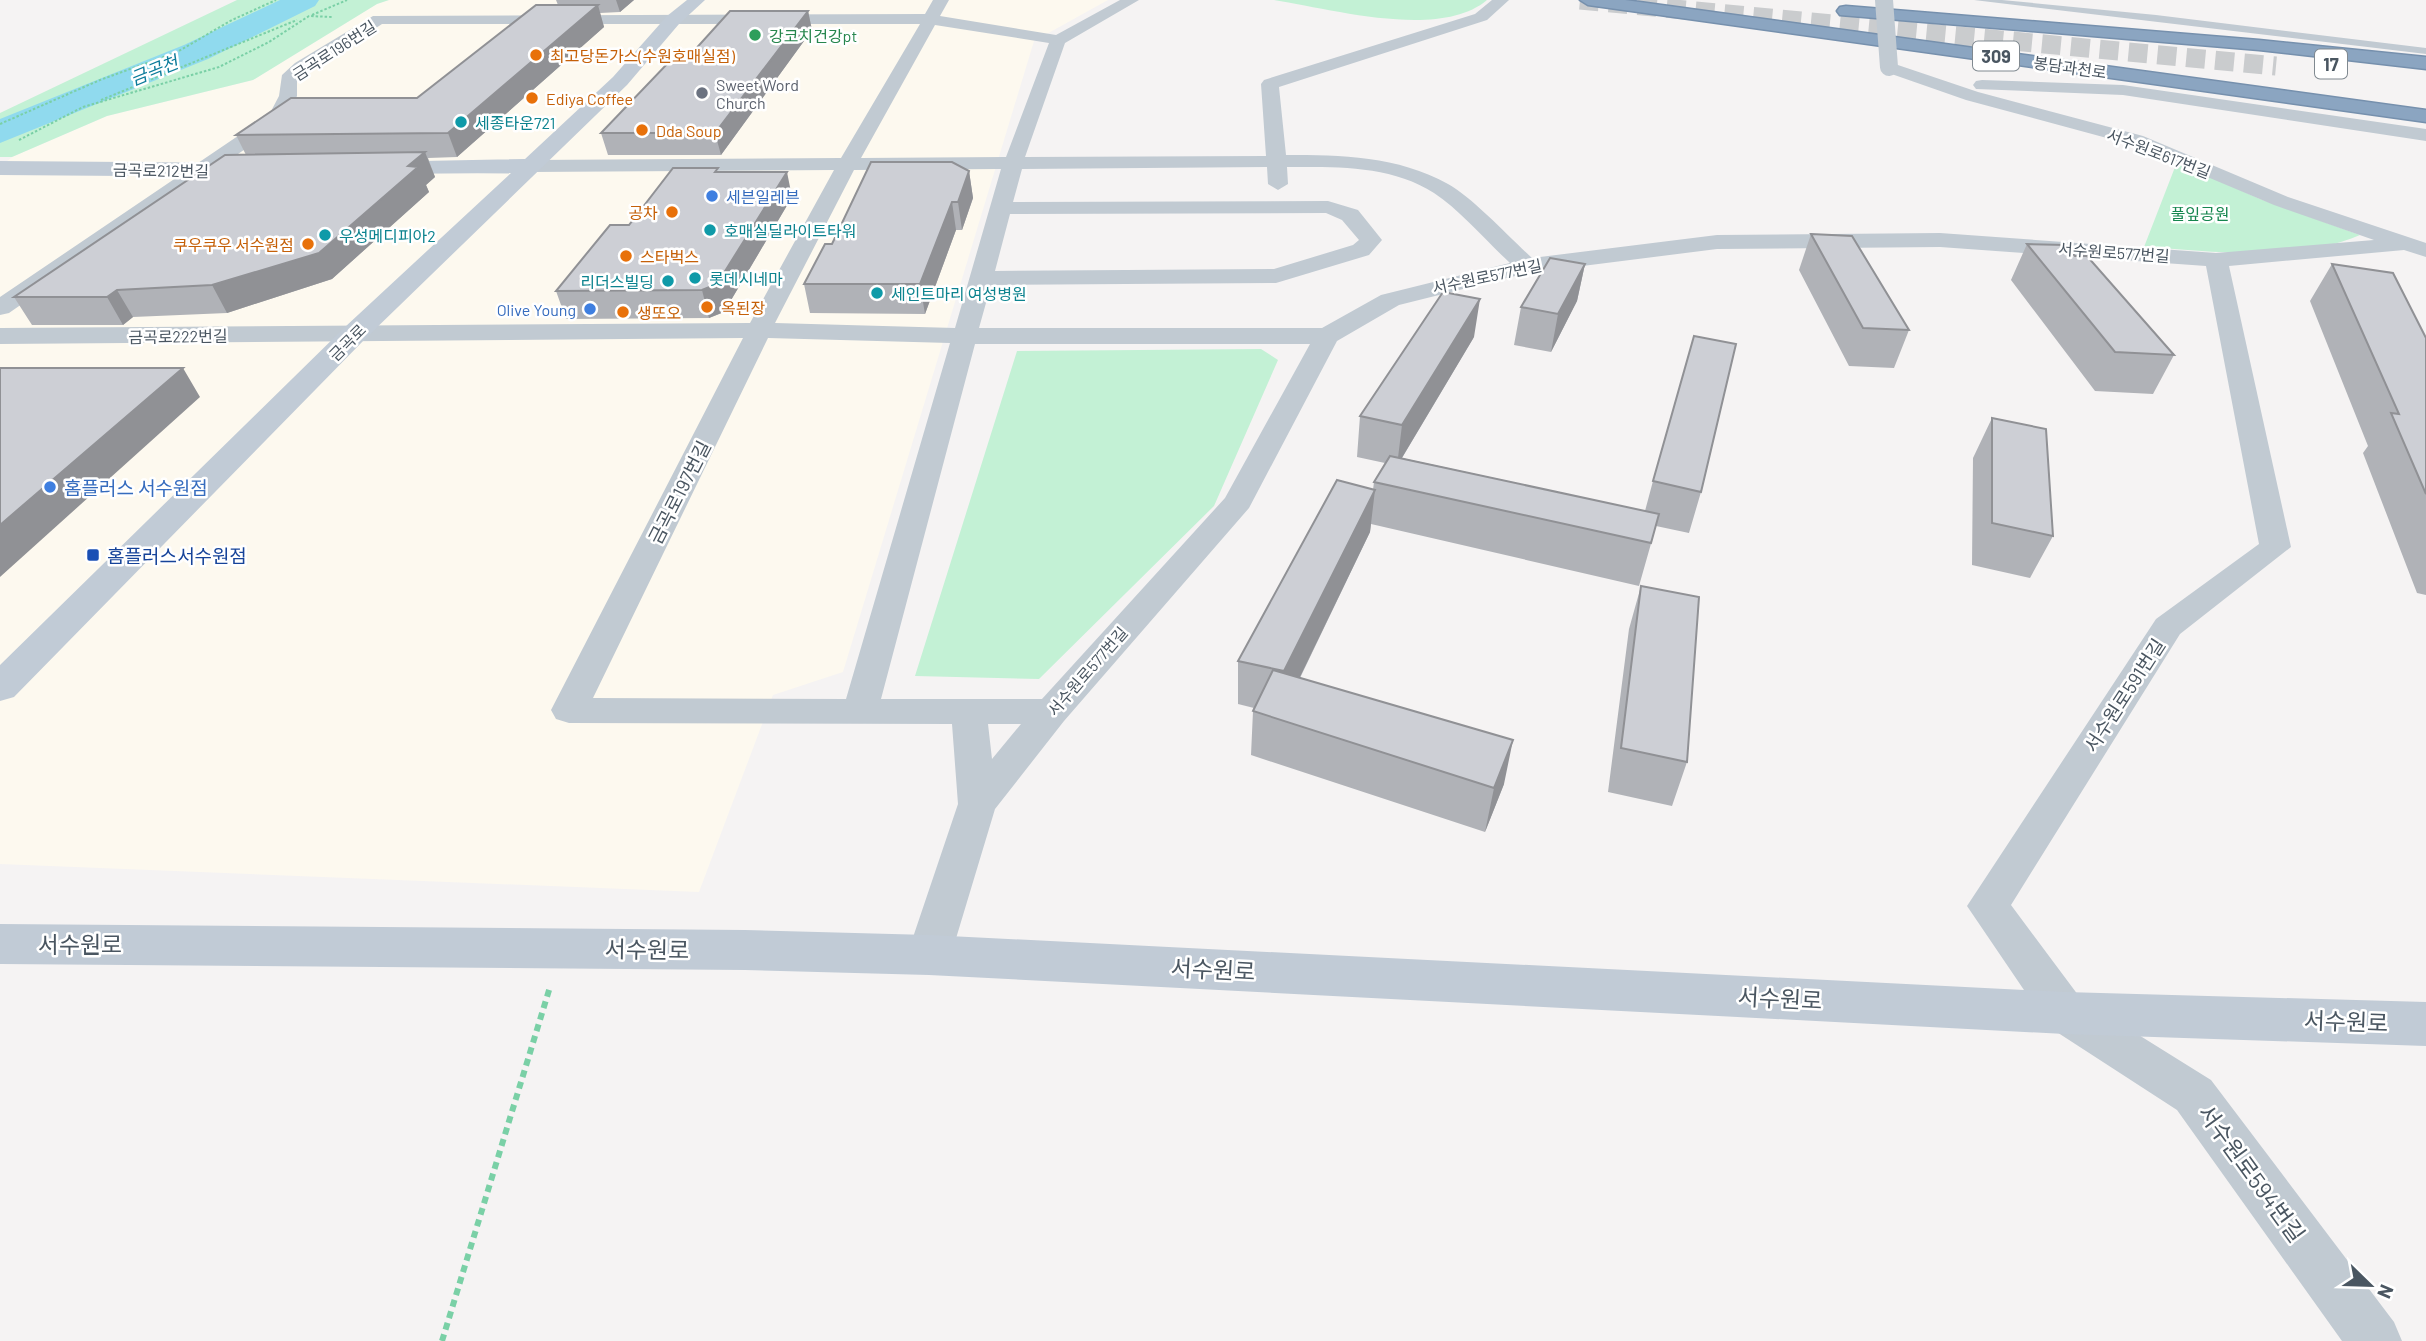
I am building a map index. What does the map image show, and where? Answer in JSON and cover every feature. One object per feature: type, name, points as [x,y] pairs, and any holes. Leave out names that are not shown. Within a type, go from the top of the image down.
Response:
[{"type":"highway","name":"봉담과천로","points":[[1588,0],[2426,116]]},
{"type":"highway","name":"봉담과천로","points":[[1665,0],[2426,102]]},
{"type":"highway","points":[[1822,9],[2259,45],[2426,63]]},
{"type":"highway","name":"17","points":[[2236,54],[2426,74]]},
{"type":"highway","name":"17","points":[[2276,66],[2426,82]]},
{"type":"main road","name":"금곡로","points":[[0,688],[355,333],[620,81],[673,20],[696,0]]},
{"type":"main road","points":[[355,167],[531,166]]},
{"type":"main road","name":"금곡로212번길","points":[[8,168],[199,172],[277,169]]},
{"type":"main road","name":"서수원로","points":[[0,944],[562,948],[929,955],[2065,1013],[2426,1024]]},
{"type":"street","points":[[532,19],[558,0]]},
{"type":"street","points":[[860,711],[1013,164],[1058,40],[1131,0]]},
{"type":"street","points":[[1277,205],[1278,162],[1270,84],[1458,26],[1481,17],[1501,0]]},
{"type":"street","name":"서수원로617번길","points":[[1884,0],[1889,67],[1936,84],[2136,140],[2281,201],[2414,247]]},
{"type":"street","points":[[673,20],[936,10],[1058,40]]},
{"type":"street","name":"금곡로197번길","points":[[936,10],[847,165],[569,710],[1051,712]]},
{"type":"street","name":"금곡로196번길","points":[[0,308],[277,118],[288,96],[288,79],[301,67],[379,19],[673,20]]},
{"type":"street","points":[[1936,84],[2123,90],[2426,135]]},
{"type":"street","points":[[531,166],[1350,161],[1406,173],[1442,189],[1527,266]]},
{"type":"street","points":[[981,278],[1276,276],[1361,250],[1371,240],[1350,215],[1328,207],[1277,205],[1001,208]]},
{"type":"street","name":"서수원로577번길","points":[[929,955],[977,804],[1051,712],[1238,502],[1327,336],[1390,300],[1527,266],[1717,242],[1940,240],[2216,260],[2414,247]]},
{"type":"street","name":"서수원로591번길","points":[[2065,1013],[1988,906],[2168,627],[2275,547],[2216,260]]},
{"type":"street","name":"금곡로222번길","points":[[0,336],[761,330],[965,336],[1327,336]]},
{"type":"street","points":[[969,712],[977,804]]},
{"type":"street","name":"서수원로594번길","points":[[2065,1013],[2194,1095],[2375,1341]]},
{"type":"lane","points":[[1978,0],[2156,17],[2426,51]]},
{"type":"path","points":[[0,124],[100,80],[177,52],[232,20],[276,0]]},
{"type":"path","points":[[12,142],[83,107],[347,1]]},
{"type":"path","points":[[83,107],[219,67],[269,42],[309,16]]},
{"type":"path","points":[[442,1341],[562,948]]},
{"type":"shaded area","points":[[389,0],[1108,0],[1034,41],[843,672],[773,695],[699,892],[0,864],[0,167],[12,157],[107,116],[253,80],[377,4]]},
{"type":"green space","points":[[237,0],[389,0],[377,4],[253,80],[107,116],[12,157],[0,157],[0,113]]},
{"type":"green space","points":[[1274,0],[1487,0],[1467,12],[1442,18],[1414,20],[1354,15]]},
{"type":"green space","name":"풀잎공원","points":[[2177,162],[2260,199],[2360,235],[2335,244],[2282,252],[2144,247]]},
{"type":"green space","points":[[1261,349],[1278,360],[1214,506],[1039,679],[915,676],[1017,351]]},
{"type":"building","points":[[536,5],[598,5],[448,133],[236,135],[291,98],[417,98]]},
{"type":"building","points":[[730,11],[808,11],[715,133],[601,133],[668,63],[683,63]]},
{"type":"building","points":[[425,152],[408,166],[418,167],[319,253],[212,285],[117,290],[107,297],[14,297],[225,155]]},
{"type":"building","points":[[871,162],[952,162],[969,171],[958,202],[952,202],[920,284],[804,284],[825,244],[832,244]]},
{"type":"building","points":[[673,168],[718,168],[715,172],[787,172],[717,284],[702,290],[556,291],[610,225],[629,225]]},
{"type":"building","points":[[1811,234],[1852,236],[1909,330],[1863,328]]},
{"type":"building","points":[[2027,244],[2066,245],[2075,256],[2087,256],[2174,355],[2115,352]]},
{"type":"building","points":[[1550,258],[1585,264],[1558,314],[1521,307]]},
{"type":"building","points":[[2332,264],[2393,273],[2426,338],[2426,494],[2391,413],[2399,414]]},
{"type":"building","points":[[1443,292],[1480,299],[1402,425],[1360,416]]},
{"type":"building","points":[[1694,336],[1736,344],[1701,492],[1653,481]]},
{"type":"building","points":[[0,368],[183,368],[0,525]]},
{"type":"building","points":[[1992,418],[2046,429],[2053,536],[1992,523]]},
{"type":"building","points":[[1390,456],[1659,514],[1651,543],[1374,482]]},
{"type":"building","points":[[1337,480],[1375,490],[1284,671],[1238,661]]},
{"type":"building","points":[[1641,586],[1699,597],[1687,762],[1621,748]]},
{"type":"building","points":[[1273,670],[1513,740],[1494,788],[1253,711]]},
{"type":"waterway","name":"금곡천","points":[[0,132],[196,52],[304,0]]},
{"type":"tunnel","points":[[1580,0],[2276,66]]},
{"type":"place","name":"강코치건강pt","points":[[755,35]]},
{"type":"place","name":"최고당돈가스(수원호매실점)","points":[[536,55]]},
{"type":"place","name":"Sweet Word Church","points":[[702,93]]},
{"type":"place","name":"Ediya Coffee","points":[[532,98]]},
{"type":"place","name":"세종타운721","points":[[461,122]]},
{"type":"place","name":"Dda Soup","points":[[642,130]]},
{"type":"place","name":"세븐일레븐","points":[[712,196]]},
{"type":"place","name":"공차","points":[[672,212]]},
{"type":"place","name":"호매실딜라이트타워","points":[[710,230]]},
{"type":"place","name":"우성메디피아2","points":[[325,235]]},
{"type":"place","name":"쿠우쿠우 서수원점","points":[[308,244]]},
{"type":"place","name":"스타벅스","points":[[626,256]]},
{"type":"place","name":"롯데시네마","points":[[695,278]]},
{"type":"place","name":"리더스빌딩","points":[[668,281]]},
{"type":"place","name":"세인트마리 여성병원","points":[[877,293]]},
{"type":"place","name":"옥된장","points":[[707,307]]},
{"type":"place","name":"Olive Young","points":[[590,309]]},
{"type":"place","name":"생또오","points":[[623,312]]},
{"type":"place","name":"홈플러스 서수원점","points":[[50,487]]},
{"type":"place","name":"홈플러스서수원점","points":[[93,555]]}]
